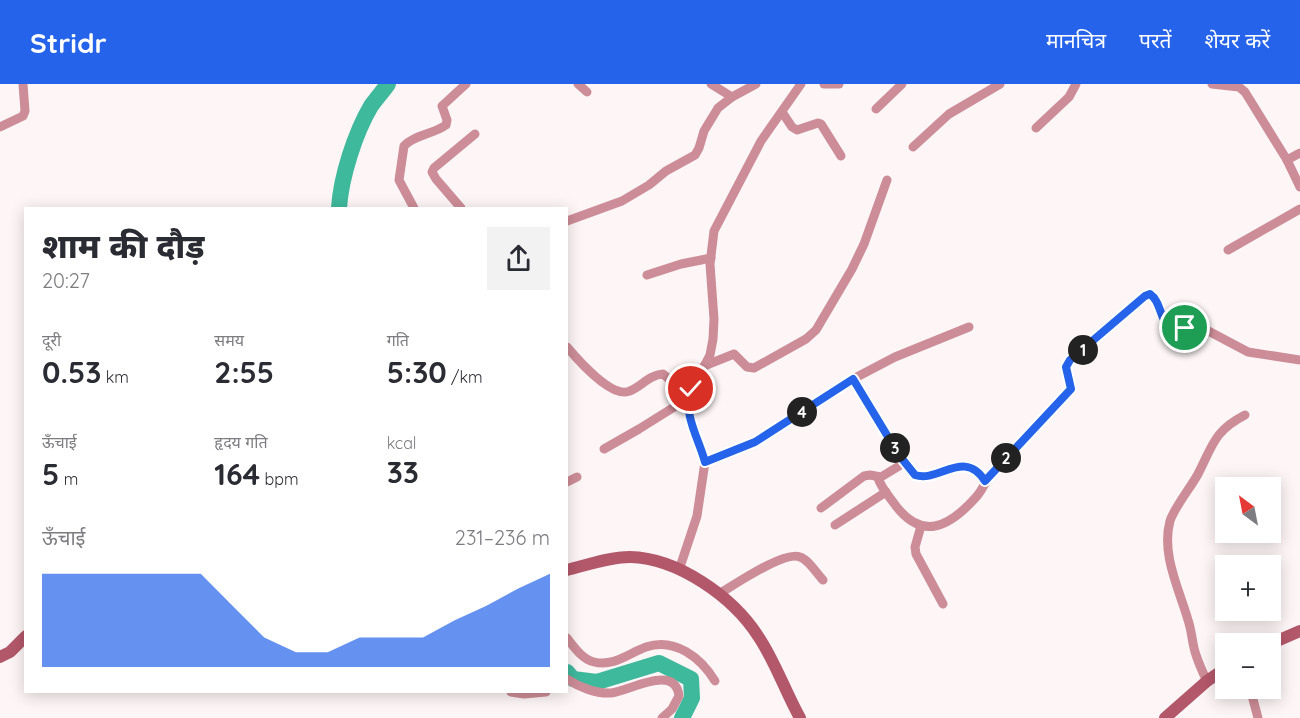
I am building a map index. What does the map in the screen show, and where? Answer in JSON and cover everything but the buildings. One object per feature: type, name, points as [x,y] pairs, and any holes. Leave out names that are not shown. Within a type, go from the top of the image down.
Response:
[{"type":"main road","points":[[568,570],[603,560],[630,557],[644,558],[691,575],[719,594],[759,636],[799,718]]},
{"type":"main road","points":[[1281,639],[1300,631]]},
{"type":"main road","points":[[0,657],[10,652],[24,638]]},
{"type":"main road","points":[[1165,718],[1215,676]]},
{"type":"street","points":[[0,127],[23,116],[25,111],[23,84]]},
{"type":"street","points":[[413,207],[400,184],[404,146],[407,142],[446,125],[447,120],[442,106],[466,84]]},
{"type":"street","points":[[578,84],[587,92]]},
{"type":"street","points":[[711,84],[732,96]]},
{"type":"street","points":[[568,221],[622,201],[649,185],[666,171],[695,155],[711,117],[732,96],[756,84]]},
{"type":"street","points":[[604,449],[688,397],[710,355],[713,339],[711,258],[714,231],[761,141],[801,84]]},
{"type":"street","points":[[824,84],[839,84]]},
{"type":"street","points":[[876,110],[902,84]]},
{"type":"street","points":[[913,147],[949,114],[999,84]]},
{"type":"street","points":[[1036,128],[1069,97],[1076,84]]},
{"type":"street","points":[[1212,84],[1239,87],[1245,92],[1287,160],[1300,187]]},
{"type":"street","points":[[782,112],[792,127],[797,130],[821,124],[841,156]]},
{"type":"street","points":[[460,207],[432,172],[475,134]]},
{"type":"street","points":[[1287,160],[1300,153]]},
{"type":"street","points":[[704,366],[734,354],[747,367],[754,368],[812,334],[852,269],[864,244],[887,180]]},
{"type":"street","points":[[1228,250],[1300,209]]},
{"type":"street","points":[[647,275],[681,264],[711,258]]},
{"type":"street","points":[[821,508],[864,476],[870,475],[878,478],[905,518],[921,526],[939,526],[946,523],[978,495],[985,481],[1071,389],[1066,367],[1070,360],[1145,296],[1153,296],[1164,321],[1174,329],[1199,326],[1248,352],[1300,360]]},
{"type":"street","points":[[705,462],[755,442],[853,379],[904,352],[969,327]]},
{"type":"street","points":[[568,349],[586,368],[613,389],[623,392],[630,391],[651,377],[663,374],[688,397],[689,414],[705,462],[697,516],[679,570]]},
{"type":"street","points":[[853,379],[904,463],[918,477],[953,468],[970,467],[977,471],[985,481]]},
{"type":"street","points":[[1207,681],[1196,656],[1189,622],[1172,566],[1167,545],[1168,532],[1171,518],[1198,473],[1213,441],[1227,426],[1245,415]]},
{"type":"street","points":[[878,478],[904,463]]},
{"type":"street","points":[[568,482],[577,477]]},
{"type":"street","points":[[835,525],[886,492]]},
{"type":"street","points":[[921,526],[915,547],[916,554],[943,604]]},
{"type":"street","points":[[719,594],[755,572],[794,556],[803,558],[823,580]]},
{"type":"street","points":[[568,639],[586,658],[593,662],[604,663],[617,661],[647,646],[660,644],[674,646],[696,658],[707,668],[715,681]]},
{"type":"street","points":[[569,683],[596,692],[609,693],[663,679],[669,680],[675,684],[679,696],[672,709],[662,718]]},
{"type":"street","points":[[518,693],[535,693]]},
{"type":"street","points":[[1253,699],[1258,718]]},
{"type":"waterway","points":[[339,207],[354,142],[371,106],[388,84]]},
{"type":"waterway","points":[[568,673],[573,679],[597,682],[659,663],[691,679],[692,698],[682,718]]},
{"type":"route","points":[[691,389],[687,399],[689,414],[705,462],[755,442],[853,379],[899,455],[915,475],[923,477],[953,468],[970,467],[982,475],[985,481],[1071,389],[1066,367],[1070,360],[1145,296],[1150,294],[1155,298],[1167,324],[1174,329],[1185,328]]}]
